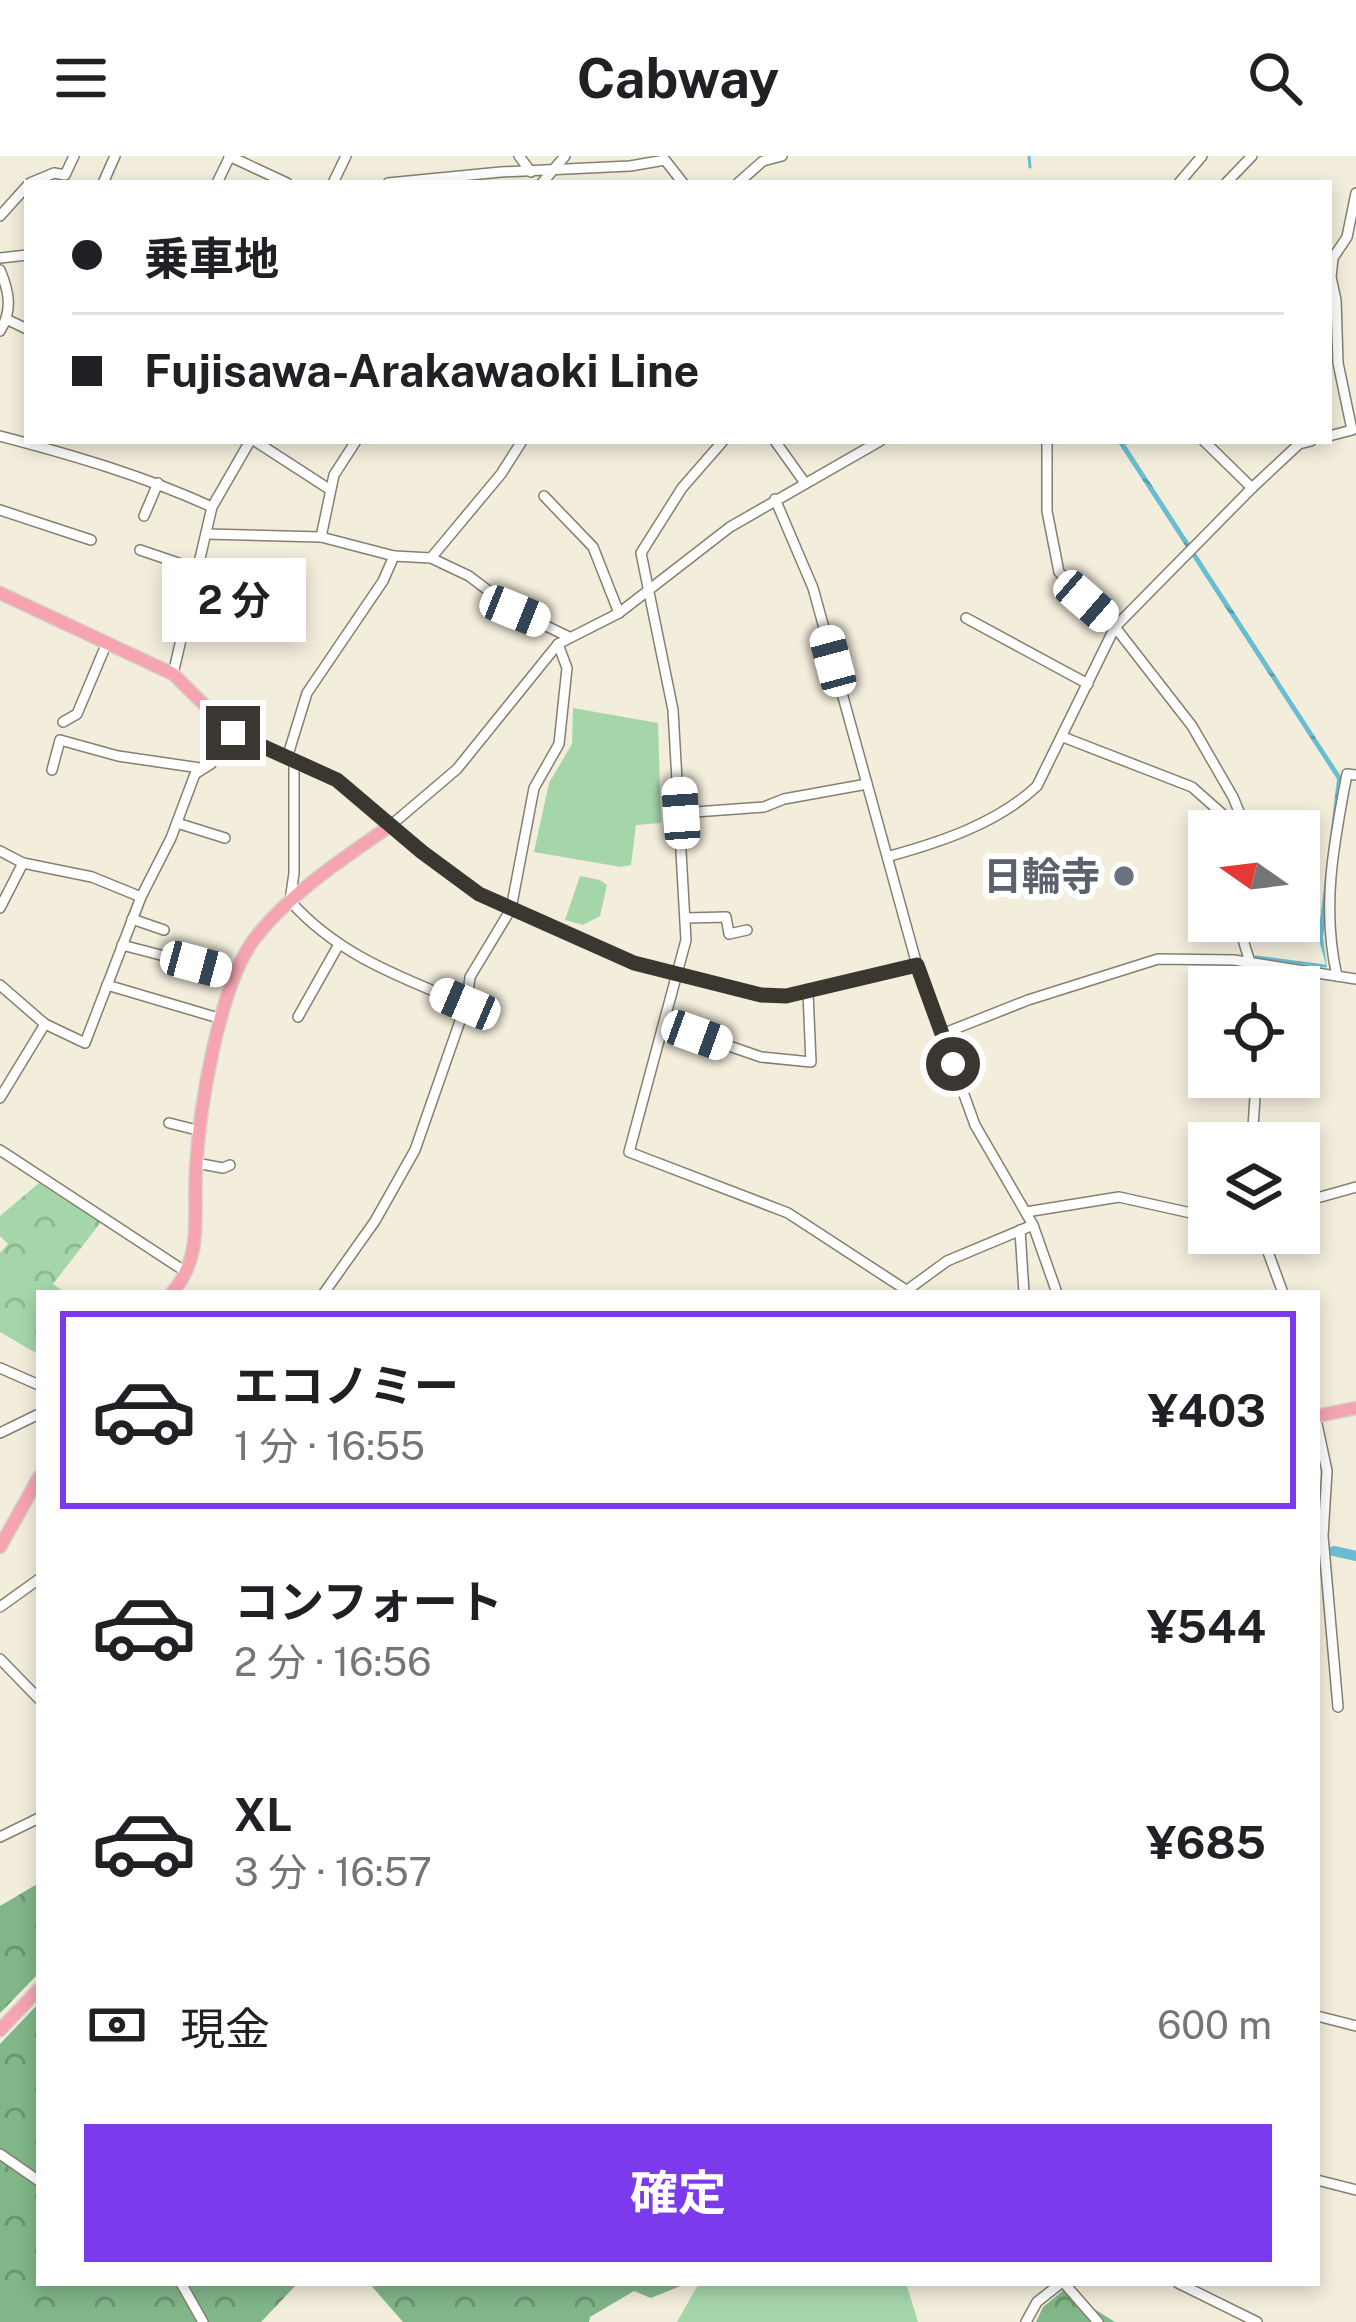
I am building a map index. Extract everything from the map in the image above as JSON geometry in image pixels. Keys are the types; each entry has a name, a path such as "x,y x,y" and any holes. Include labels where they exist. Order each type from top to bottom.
{"main road":[{"path":"0,592 172,674 227,728 337,780 390,826 290,902 257,936 234,974 196,1163 196,1241 187,1273 174,1290"},
{"path":"1320,1419 1356,1408"},
{"path":"0,1547 36,1482"},
{"path":"0,2030 36,1992"}],"street":[{"path":"38,180 54,173 65,175 74,156"},
{"path":"230,156 281,180"},
{"path":"519,156 531,172"},
{"path":"544,180 565,156"},
{"path":"741,180 763,161 782,156"},
{"path":"1182,180 1202,156"},
{"path":"427,180 665,157"},
{"path":"0,216 24,190"},
{"path":"1332,435 1352,430 1338,363 1333,258 1347,238 1356,193"},
{"path":"0,270 8,288 6,319 0,331"},
{"path":"6,319 24,328"},
{"path":"27,444 158,483 212,507"},
{"path":"172,674 212,507 250,444"},
{"path":"257,444 329,489"},
{"path":"321,537 329,489 354,444"},
{"path":"431,558 521,444"},
{"path":"720,444 682,488 641,553 673,710 686,940 628,1152 788,1213 901,1290"},
{"path":"777,444 805,483"},
{"path":"875,444 730,527 619,613 558,644 457,769 390,826 451,875 511,909 634,963 761,995 808,992 917,965"},
{"path":"1047,444 1047,512 1059,572 1115,626 1192,726 1237,810"},
{"path":"1207,444 1252,488"},
{"path":"890,856 950,836 1021,801 1037,786 1115,626 1299,444"},
{"path":"144,516 158,483"},
{"path":"544,496 593,547 619,613"},
{"path":"775,499 812,588 917,965 983,1143 1033,1225 1056,1290"},
{"path":"0,510 92,540"},
{"path":"206,534 321,537 394,556 431,558 469,576 515,611 568,637"},
{"path":"140,550 196,569"},
{"path":"394,556 383,581 308,692 290,759 294,873 290,902 338,946 465,1004"},
{"path":"966,618 1088,684"},
{"path":"326,1290 375,1221 416,1150 470,976 511,909 534,788 560,745 567,668 558,644"},
{"path":"63,722 77,714 106,645"},
{"path":"52,770 60,740 118,756 200,768 211,764 227,728"},
{"path":"1063,737 1192,788 1218,810"},
{"path":"0,985 45,1024 85,1043 140,897 200,768"},
{"path":"1336,976 1328,938 1328,901 1346,774 1356,775"},
{"path":"681,813 764,807 867,784"},
{"path":"177,823 225,838"},
{"path":"0,850 22,863 92,877 140,897"},
{"path":"0,908 22,863"},
{"path":"686,918 726,917 729,934 747,930"},
{"path":"132,919 164,930"},
{"path":"1244,942 1250,964"},
{"path":"122,945 234,974"},
{"path":"298,1017 338,946"},
{"path":"942,1034 1028,1000 1158,959 1234,960 1356,979"},
{"path":"107,986 222,1019"},
{"path":"665,1024 761,1058 811,1062 808,992"},
{"path":"0,1098 45,1024"},
{"path":"169,1123 201,1130"},
{"path":"0,1150 187,1273"},
{"path":"196,1163 230,1166"},
{"path":"1320,1197 1356,1187"},
{"path":"1026,1212 1119,1197 1188,1212"},
{"path":"907,1290 947,1261 1033,1225"},
{"path":"1021,1230 1024,1290"},
{"path":"1269,1254 1282,1290"},
{"path":"0,1368 36,1384"},
{"path":"0,1432 36,1415"},
{"path":"1320,1435 1327,1471 1323,1568 1338,1707"},
{"path":"0,1607 36,1581"},
{"path":"0,1659 36,1697"},
{"path":"0,1837 36,1819"},
{"path":"1320,2018 1356,2026"},
{"path":"0,2154 36,2179"},
{"path":"1320,2181 1356,2189"},
{"path":"183,2286 202,2322"},
{"path":"1026,2322 1037,2302 1058,2286"},
{"path":"1065,2286 1098,2322"},
{"path":"1184,2286 1257,2322"}],"green space":[{"path":"573,708 658,723 661,823 636,825 631,865 534,852 549,783 572,744"},
{"path":"580,876 607,885 600,916 583,925 565,920"},
{"path":"39,1183 101,1222 53,1284 62,1290 36,1290 36,1353 0,1332 0,1253 8,1244 0,1236 0,1216"},
{"path":"36,1885 36,1976 0,2013 0,1906"},
{"path":"36,2006 36,2286 295,2286 261,2322 0,2322 0,2044"},
{"path":"372,2286 681,2286 651,2298 634,2291 589,2322 403,2322"},
{"path":"697,2286 907,2286 918,2322 677,2322"},
{"path":"1064,2290 1115,2322 1036,2322 1043,2307"}],"water":[{"path":"1119,444 1125,444 1342,778 1323,938 1327,968 1319,942 1337,779"}],"waterway":[{"path":"1029,156 1030,167"},
{"path":"1256,957 1325,966"},
{"path":"1334,1551 1356,1556"}],"place":[{"name":"日輪寺","path":"1124,876"}],"route":[{"path":"233,733 337,780 479,894 634,963 761,995 786,996 917,965 953,1064"}]}
